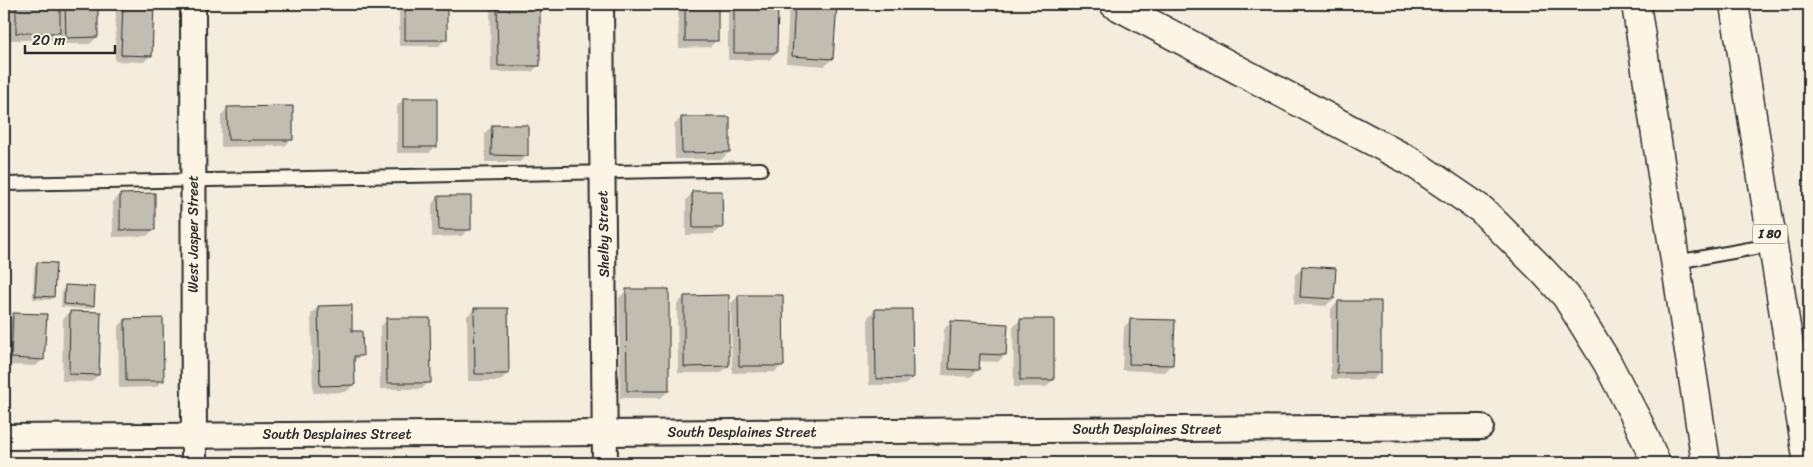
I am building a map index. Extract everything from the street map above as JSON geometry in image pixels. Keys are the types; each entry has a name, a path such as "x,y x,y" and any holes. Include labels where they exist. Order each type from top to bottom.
{"highway":[{"path":"1114,4 1410,161 1482,210 1566,296 1607,362 1638,422 1656,463"},
{"path":"1636,4 1706,463"},
{"name":"I 80","path":"1734,4 1808,463"}],"street":[{"name":"West Jasper Street","path":"192,4 194,463"},
{"name":"Shelby Street","path":"600,4 605,463"},
{"name":"South Desplaines Street","path":"4,437 1481,427"}],"lane":[{"path":"4,184 761,169"},
{"path":"1676,262 1772,245"}],"building":[{"path":"16,4 60,4 60,33 16,33"},
{"path":"65,4 98,4 98,37 66,38"},
{"path":"123,4 154,4 152,56 121,55"},
{"path":"405,4 447,4 447,40 405,40"},
{"path":"497,4 540,4 540,66 498,66"},
{"path":"685,4 718,4 718,41 685,41"},
{"path":"734,4 778,4 777,53 734,53"},
{"path":"795,4 837,4 833,59 792,56"},
{"path":"403,98 437,98 437,147 403,147"},
{"path":"293,106 293,140 228,140 227,107"},
{"path":"681,117 730,117 730,152 682,153"},
{"path":"492,125 528,125 528,156 491,155"},
{"path":"692,191 722,191 723,228 693,228"},
{"path":"155,193 155,230 120,230 120,194"},
{"path":"438,196 471,196 471,230 439,230"},
{"path":"37,262 56,263 54,297 35,296"},
{"path":"1302,266 1336,268 1334,299 1300,297"},
{"path":"65,285 95,287 94,306 64,304"},
{"path":"626,289 669,289 669,391 627,391"},
{"path":"729,295 729,366 684,367 684,296"},
{"path":"738,295 783,295 784,366 739,366"},
{"path":"1338,301 1381,301 1381,373 1337,373"},
{"path":"352,305 352,331 362,331 363,356 354,356 355,385 320,386 318,306"},
{"path":"474,308 508,308 509,374 475,374"},
{"path":"875,309 912,309 913,378 876,379"},
{"path":"70,311 101,312 99,375 69,374"},
{"path":"13,313 47,314 44,360 11,358"},
{"path":"163,318 164,381 126,381 125,319"},
{"path":"386,318 430,318 431,383 387,383"},
{"path":"1020,319 1054,319 1054,380 1020,380"},
{"path":"1130,319 1175,320 1173,365 1129,364"},
{"path":"951,321 1008,324 1006,355 980,354 979,370 949,369"}]}
